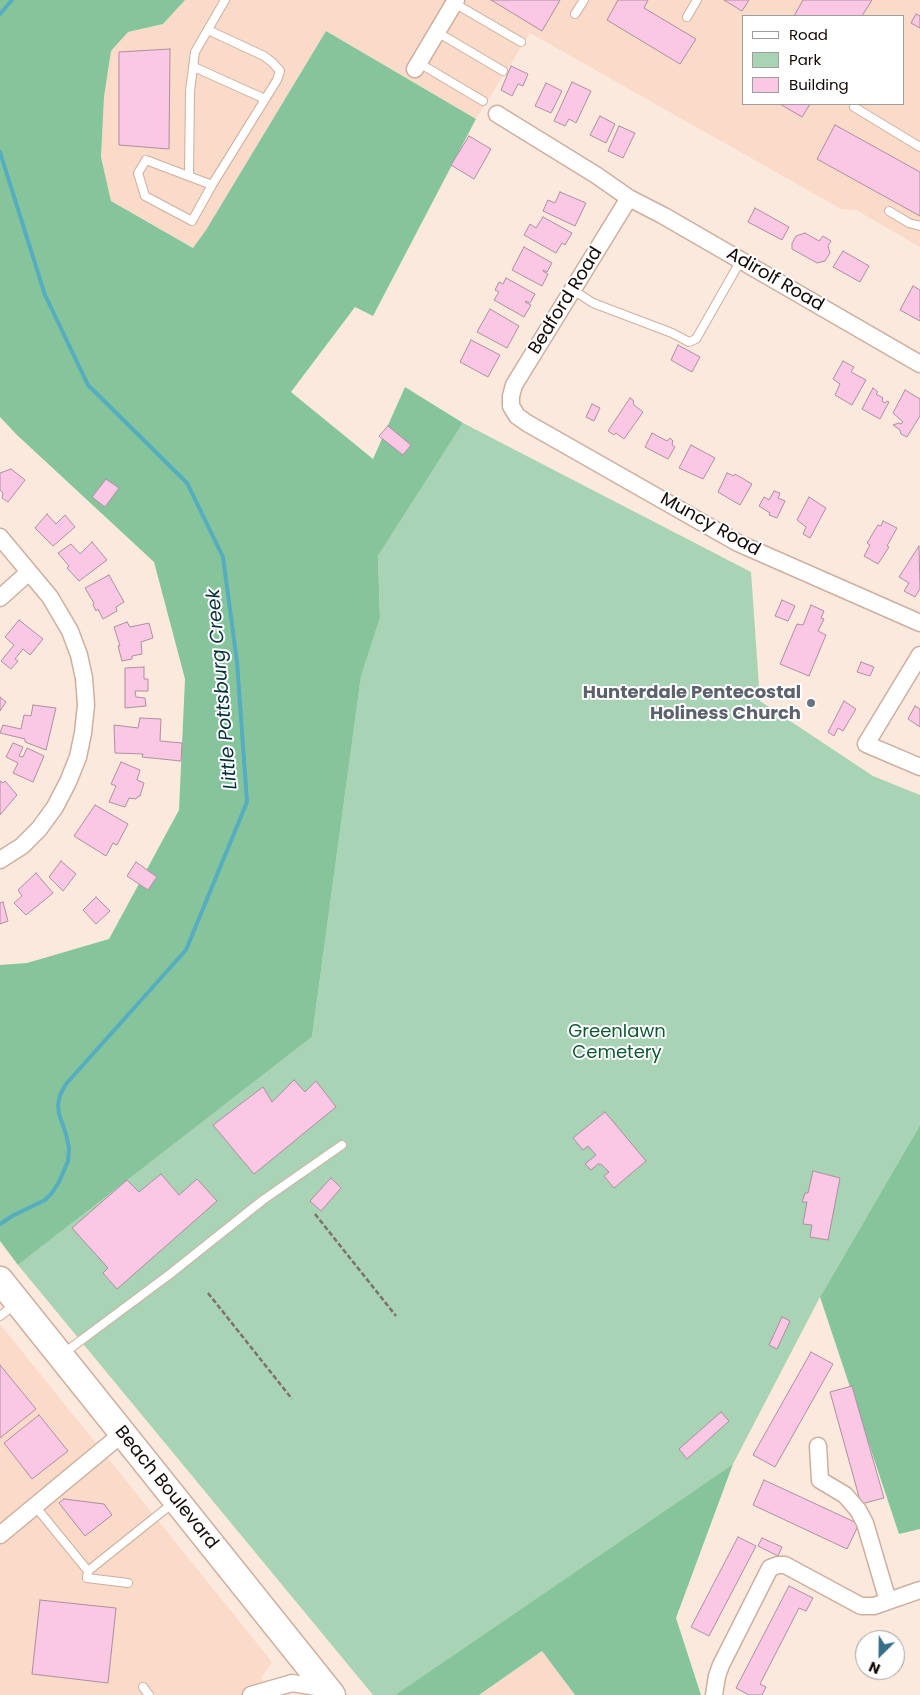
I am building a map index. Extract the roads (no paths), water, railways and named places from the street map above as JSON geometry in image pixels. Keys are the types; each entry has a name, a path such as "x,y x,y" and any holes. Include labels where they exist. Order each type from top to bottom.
{"highway":[{"name":"Beach Boulevard","path":"0,1280 9,1309 60,1356 176,1500 325,1693"}],"street":[{"path":"417,66 455,1"},
{"name":"Adirolf Road","path":"497,114 596,175 629,198 664,216 920,364"},
{"name":"Bedford Road","path":"511,406 514,385 629,198"},
{"name":"Muncy Road","path":"511,406 518,416 527,423 738,543 920,624"},
{"path":"0,537 50,597 70,631 79,655 84,678 85,714 78,757 68,782 54,807 39,828 22,846 0,860"},
{"path":"0,598 29,572"},
{"path":"920,655 866,744 920,767"},
{"path":"0,1535 122,1433"},
{"path":"818,1446 820,1480 845,1495 858,1510 865,1523 888,1601"},
{"path":"714,1695 716,1676 720,1666 770,1568 785,1565 861,1606 874,1606 920,1590"},
{"path":"251,1695 292,1683 325,1693"}],"lane":[{"path":"189,176 190,91 196,52 225,0"},
{"path":"575,14 584,0"},
{"path":"688,17 697,0"},
{"path":"455,1 521,42"},
{"path":"208,30 264,56 280,71 277,80 192,221 145,196 138,173 146,160 212,186"},
{"path":"437,32 503,71"},
{"path":"417,66 483,101"},
{"path":"194,67 265,99"},
{"path":"854,107 920,147"},
{"path":"889,211 909,223 920,226"},
{"path":"573,290 593,303 672,332 689,342 696,339 740,260"},
{"path":"60,1356 170,1274 264,1200 342,1145"},
{"path":"128,1583 87,1578 88,1570 176,1500"},
{"path":"35,1506 88,1570"},
{"path":"142,1687 149,1695"}],"waterway":[{"name":"Little Pottsburg Creek","path":"0,14 12,0"},
{"name":"Little Pottsburg Creek","path":"0,152 45,295 88,385 187,483 223,557 237,662 247,802 186,950 66,1084 60,1095 59,1114 69,1148 68,1161 59,1182 45,1200 0,1224"}],"place":[{"name":"Hunterdale Pentecostal Holiness Church","path":"811,703"}],"park label":[{"name":"Greenlawn Cemetery","path":"617,1042"}]}
